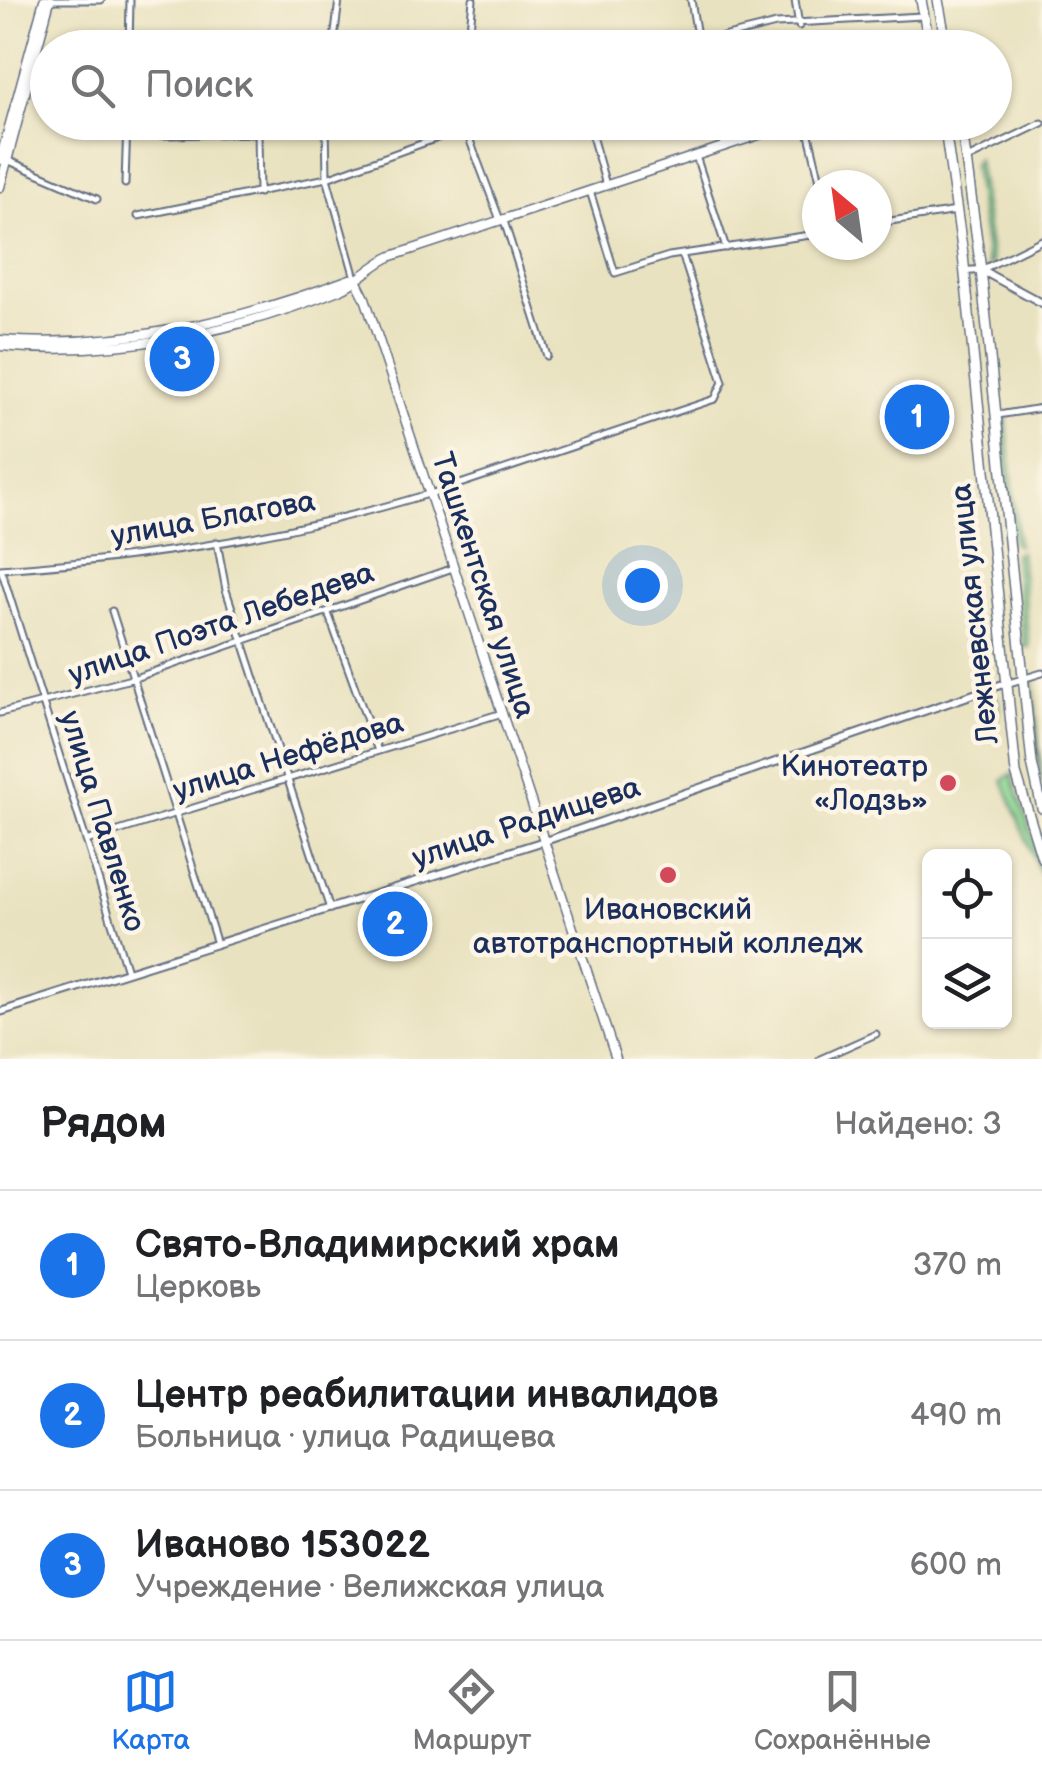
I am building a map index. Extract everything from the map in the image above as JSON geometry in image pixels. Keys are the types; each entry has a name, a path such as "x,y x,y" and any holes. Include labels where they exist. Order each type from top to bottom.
{"highway":[{"path":"921,0 927,30"},
{"path":"938,0 944,30"},
{"name":"Лежневская улица","path":"947,140 1016,773 1042,858"},
{"name":"Лежневская улица","path":"964,140 982,270 1032,764 1042,808"}],"main road":[{"path":"40,30 49,0"},
{"path":"0,187 2,159 30,64"},
{"path":"0,343 44,349 161,340 349,282 392,256 747,140"},
{"name":"Ташкентская улица","path":"349,282 360,292 614,1059"}],"street":[{"path":"49,0 101,0"},
{"path":"129,30 130,0"},
{"path":"336,30 339,0"},
{"path":"470,30 473,0"},
{"path":"692,0 695,30"},
{"path":"795,0 799,26"},
{"path":"754,30 776,24 799,26 924,16"},
{"path":"1012,139 1042,123"},
{"path":"125,184 126,140"},
{"path":"258,140 259,193"},
{"name":"Ташкентская улица","path":"326,140 326,178 349,282"},
{"path":"138,216 326,178 427,140"},
{"path":"470,140 546,356"},
{"path":"593,140 606,186"},
{"path":"723,140 725,147"},
{"path":"807,140 816,170"},
{"path":"967,159 1010,140"},
{"path":"696,156 727,249"},
{"path":"2,159 98,199"},
{"path":"590,190 615,273 682,254 802,236"},
{"path":"892,221 957,210"},
{"path":"964,271 982,270 1042,240"},
{"name":"улица Благова","path":"1,570 216,542 334,520 428,494 715,399 723,382 682,254"},
{"path":"982,270 1042,302"},
{"path":"995,415 1042,408"},
{"path":"216,542 244,643 330,909"},
{"name":"улица Поэта Лебедева","path":"0,713 44,705 135,678 452,568"},
{"name":"улица Павленко","path":"1,570 127,972"},
{"path":"112,611 218,944"},
{"path":"328,612 378,751"},
{"path":"1006,683 1042,673"},
{"name":"улица Радищева","path":"0,1012 543,841 1006,683"},
{"name":"улица Нефёдова","path":"86,841 501,714"},
{"path":"820,1059 876,1034"}],"green space":[{"path":"977,159 992,263 988,266 973,165"},
{"path":"1001,416 1006,416 1018,546 1013,543"},
{"path":"1020,552 1029,647 1024,647 1014,554"},
{"path":"1033,680 1042,785 1028,683"},
{"path":"996,695 1000,708 990,736 987,718 976,701"},
{"path":"1012,774 1038,857 1042,879 1003,780"}],"place":[{"name":"Иваново 153022","path":"182,359"},
{"name":"Свято-Владимирский храм","path":"917,417"},
{"name":"Кинотеатр «Лодзь»","path":"948,783"},
{"name":"Ивановский автотранспортный колледж","path":"668,875"},
{"name":"Центр реабилитации инвалидов","path":"395,924"}]}
